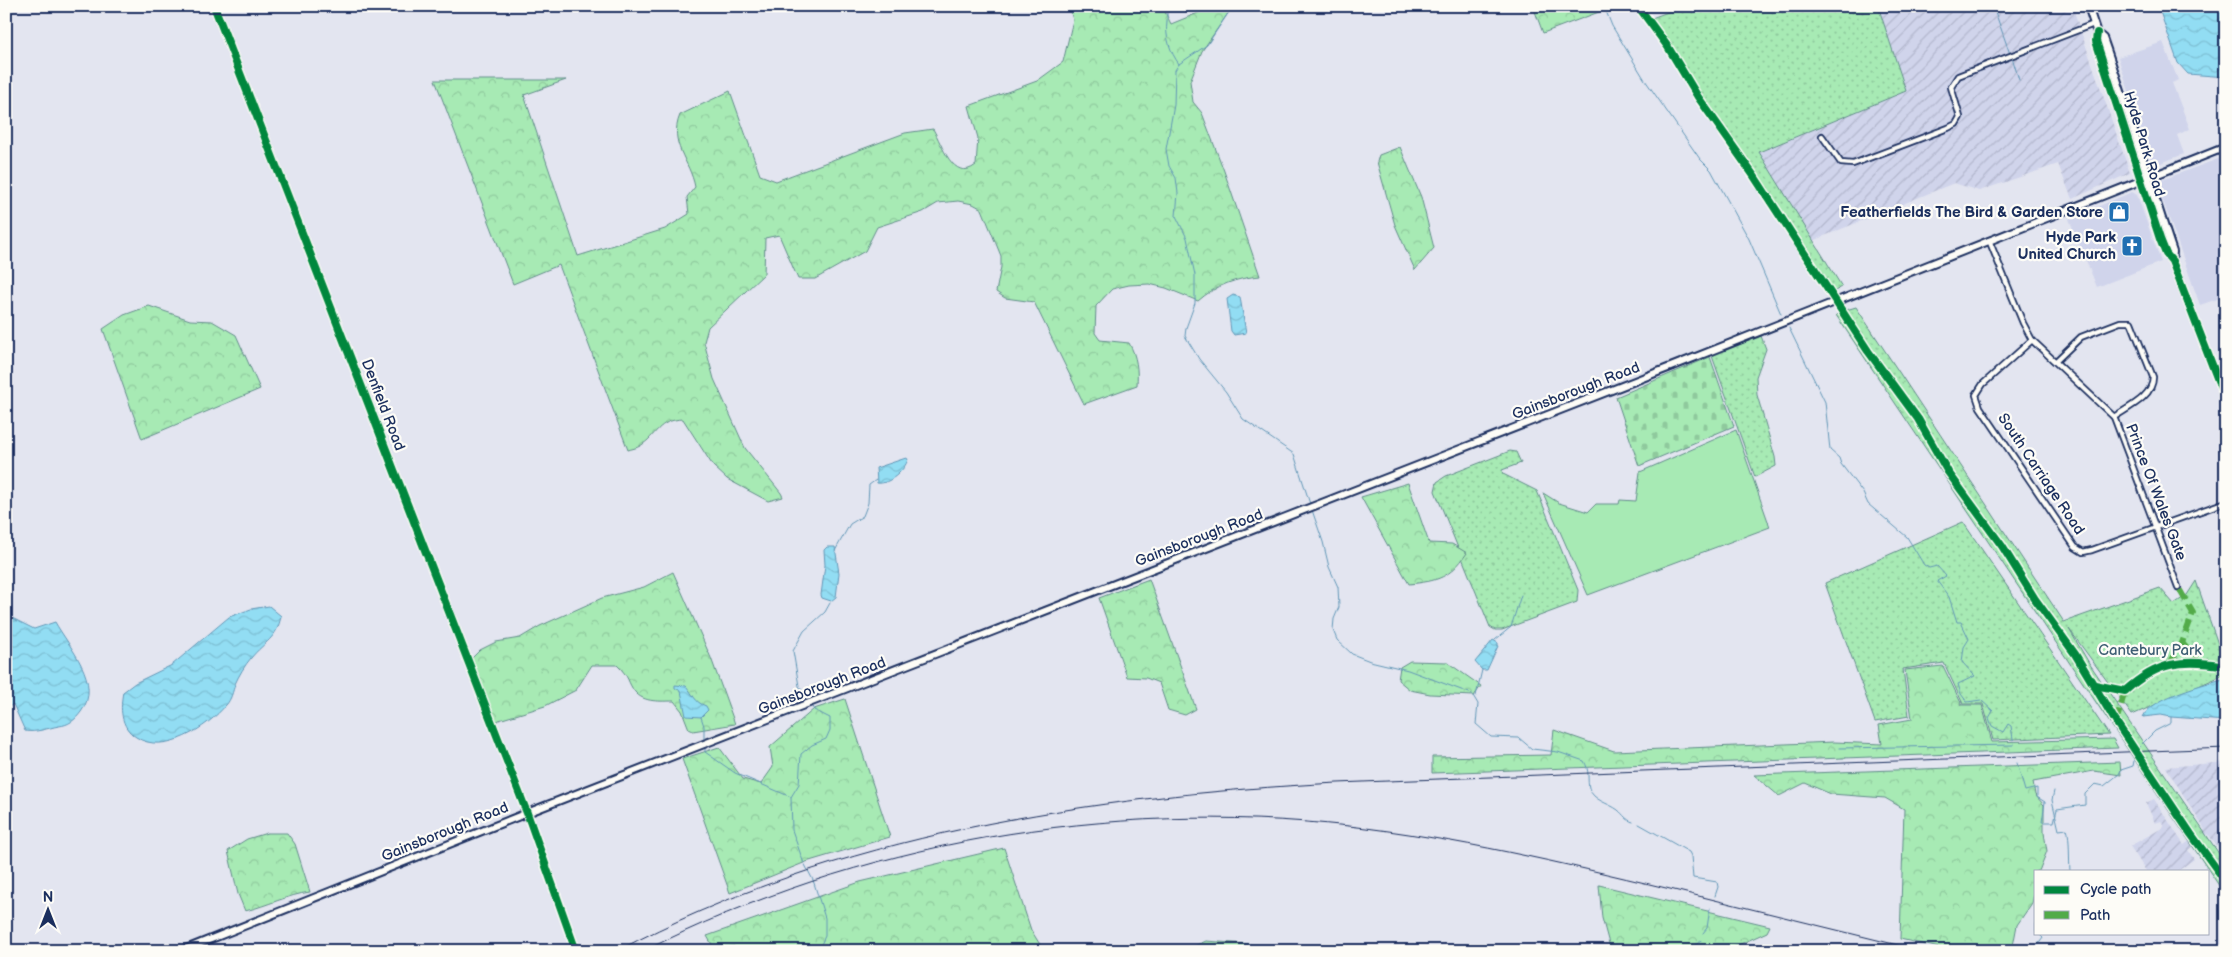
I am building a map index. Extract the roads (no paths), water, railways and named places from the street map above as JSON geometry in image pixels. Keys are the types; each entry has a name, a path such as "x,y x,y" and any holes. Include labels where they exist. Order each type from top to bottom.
{"main road":[{"name":"Denfield Road","path":"214,6 526,813"},
{"name":"Hyde Park Road","path":"2088,6 2097,32 2103,38 2116,75 2173,252 2172,261"},
{"name":"Hyde Park Road","path":"2097,32 2096,41 2166,254 2172,261 2226,401"},
{"name":"Gainsborough Road","path":"181,951 526,813 944,652 2226,147"}],"street":[{"path":"1822,136 1842,163 1854,164 1948,128 1956,124 1960,116 1951,87 1954,79 2094,24"},
{"name":"Prince Of Wales Gate","path":"1989,240 2020,316 2032,340 2114,417 2178,587"},
{"path":"2056,361 2081,337 2120,322 2131,322 2153,377 2153,387 2146,395 2114,417"},
{"name":"South Carriage Road","path":"2032,340 1982,384 1976,395 1980,407 2075,547 2083,552 2092,550 2226,502"},
{"path":"526,813 576,951"}],"water":[{"path":"2158,6 2226,6 2226,77 2188,74 2178,63"},
{"path":"1233,295 1240,297 1246,333 1234,335 1231,331 1227,299"},
{"path":"906,458 908,459 906,463 896,476 886,482 877,483 876,468"},
{"path":"827,547 835,547 839,573 836,597 831,601 822,598 821,595 825,565 824,550"},
{"path":"269,606 281,616 277,630 242,670 229,701 218,713 197,730 172,741 147,742 131,733 122,717 123,692 135,683 172,665 229,617 251,609"},
{"path":"10,617 34,629 55,622 82,666 88,689 87,701 81,712 69,723 38,731 25,731 13,704 6,709 6,619"},
{"path":"1493,640 1498,643 1498,646 1487,670 1482,670 1475,662"},
{"path":"2226,678 2226,721 2161,715 2143,717 2148,710 2168,697"},
{"path":"675,685 686,686 708,710 701,717 686,716 681,691 675,688"}],"waterway":[{"path":"1165,6 1167,10 1168,38 1171,49 1179,64"},
{"path":"1233,6 1207,45 1179,64 1175,70 1174,105 1166,149 1169,166 1176,178 1178,193 1176,216 1187,238 1195,275 1195,303 1185,336 1199,359 1226,392 1243,419 1294,454 1310,504"},
{"path":"1604,6 1612,26 1645,80 1700,159 1711,170 1749,239 1781,314"},
{"path":"1993,6 2010,54"},
{"path":"2012,57 2019,80"},
{"path":"1789,328 1825,402 1830,450 1839,458 1841,464 1863,493 1868,504 1907,537 1924,565 1929,568 1937,566 1946,576 1937,581 1949,597 1957,622 1961,622 1969,639 1964,647 1962,662 1975,676 1958,684 1961,694 1967,702 1981,700 1993,711 1989,718 1992,726 2003,732 2008,724 2011,726 2014,745 1839,748"},
{"path":"835,551 850,524 863,516 868,503 869,485 876,480"},
{"path":"1312,510 1329,567 1338,587 1339,607 1334,619 1333,630 1337,640 1352,654 1370,661 1408,670 1472,694 1478,704 1476,724 1491,737 1519,738 1532,749 1558,752 1584,761 1587,768 1589,788 1594,796 1618,810 1633,822"},
{"path":"1495,640 1511,627 1521,595"},
{"path":"808,700 799,686 793,651 804,631 825,612 830,603"},
{"path":"1476,696 1482,670"},
{"path":"811,705 814,710 830,718 830,730 826,739 812,745 801,754 799,784 791,797 792,830 803,861 813,880 825,918 825,936 818,951"},
{"path":"701,717 704,726 704,740"},
{"path":"2017,763 2025,791 2037,788 2037,797 2045,802 2042,822 2054,822 2057,809 2085,805 2085,794 2095,784 2104,786 2119,774 2121,770 2133,766 2136,750 2155,731 2171,723 2171,717"},
{"path":"705,746 705,752 735,773 791,797"},
{"path":"2054,791 2052,800 2059,830 2067,829 2068,833 2070,870"},
{"path":"1639,824 1689,852 1693,878 1717,882 1718,887 1715,896"},
{"path":"1703,933 1707,928 1710,908"},
{"path":"2037,951 2037,946 2043,938 2039,934"},
{"path":"1687,951 1701,941"}],"railway":[{"path":"617,951 701,911 788,877 877,850 967,828 1059,811 1151,798 1337,783 2226,748"},
{"path":"644,951 726,913 811,882 898,856 987,838 1077,825 1167,819 1258,819 1349,826 1429,837 1587,869 1922,951"}],"place":[{"name":"Featherfields The Bird & Garden Store","path":"2119,212"},
{"name":"Hyde Park United Church","path":"2132,246"}],"park label":[{"name":"Cantebury Park","path":"2150,650"}]}
